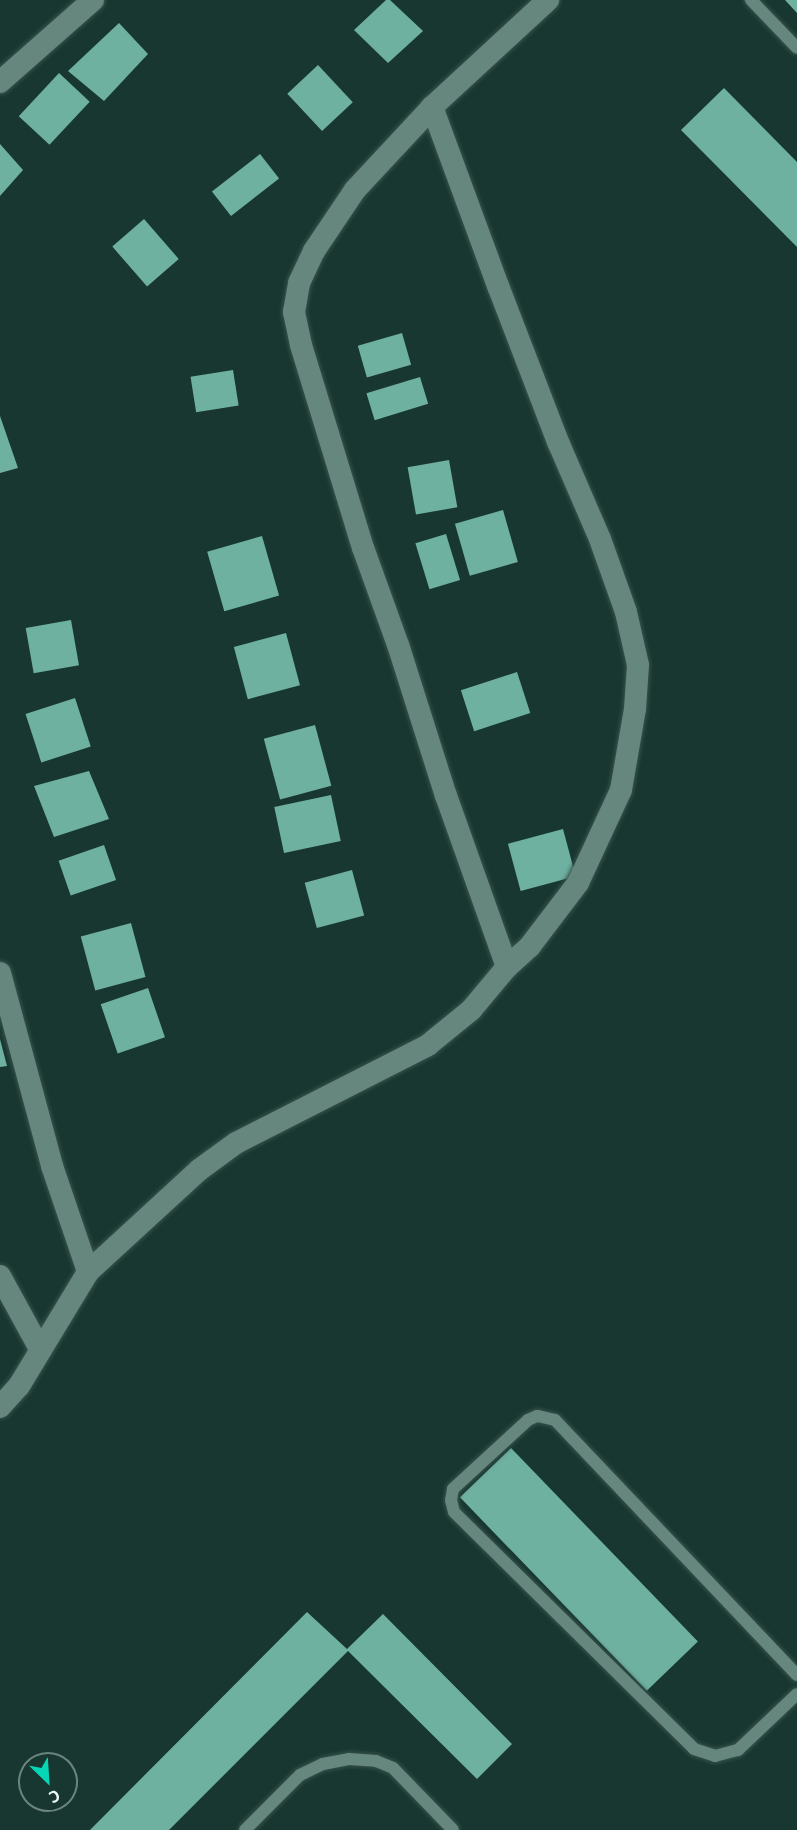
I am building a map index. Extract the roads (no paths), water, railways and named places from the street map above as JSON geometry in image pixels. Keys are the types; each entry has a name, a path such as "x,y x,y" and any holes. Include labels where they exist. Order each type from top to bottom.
{"street":[{"path":"0,82 93,0"},
{"path":"507,967 446,796 398,645 363,548 301,345 294,312 299,283 314,251 355,190 432,107 548,0"},
{"path":"0,1407 19,1386 88,1272 199,1170 236,1143 428,1045 471,1010 507,967 530,946 578,883 621,790 635,709 638,665 626,612 600,539 558,442 432,107"},
{"path":"0,973 52,1166 88,1272"},
{"path":"0,1276 40,1349"}],"lane":[{"path":"751,0 797,48"},
{"path":"797,1675 555,1420 537,1416 528,1420 453,1489 451,1500 454,1512 694,1749 715,1756 738,1750 797,1694"},
{"path":"245,1830 300,1775 323,1764 349,1759 376,1761 393,1768 453,1830"}]}
